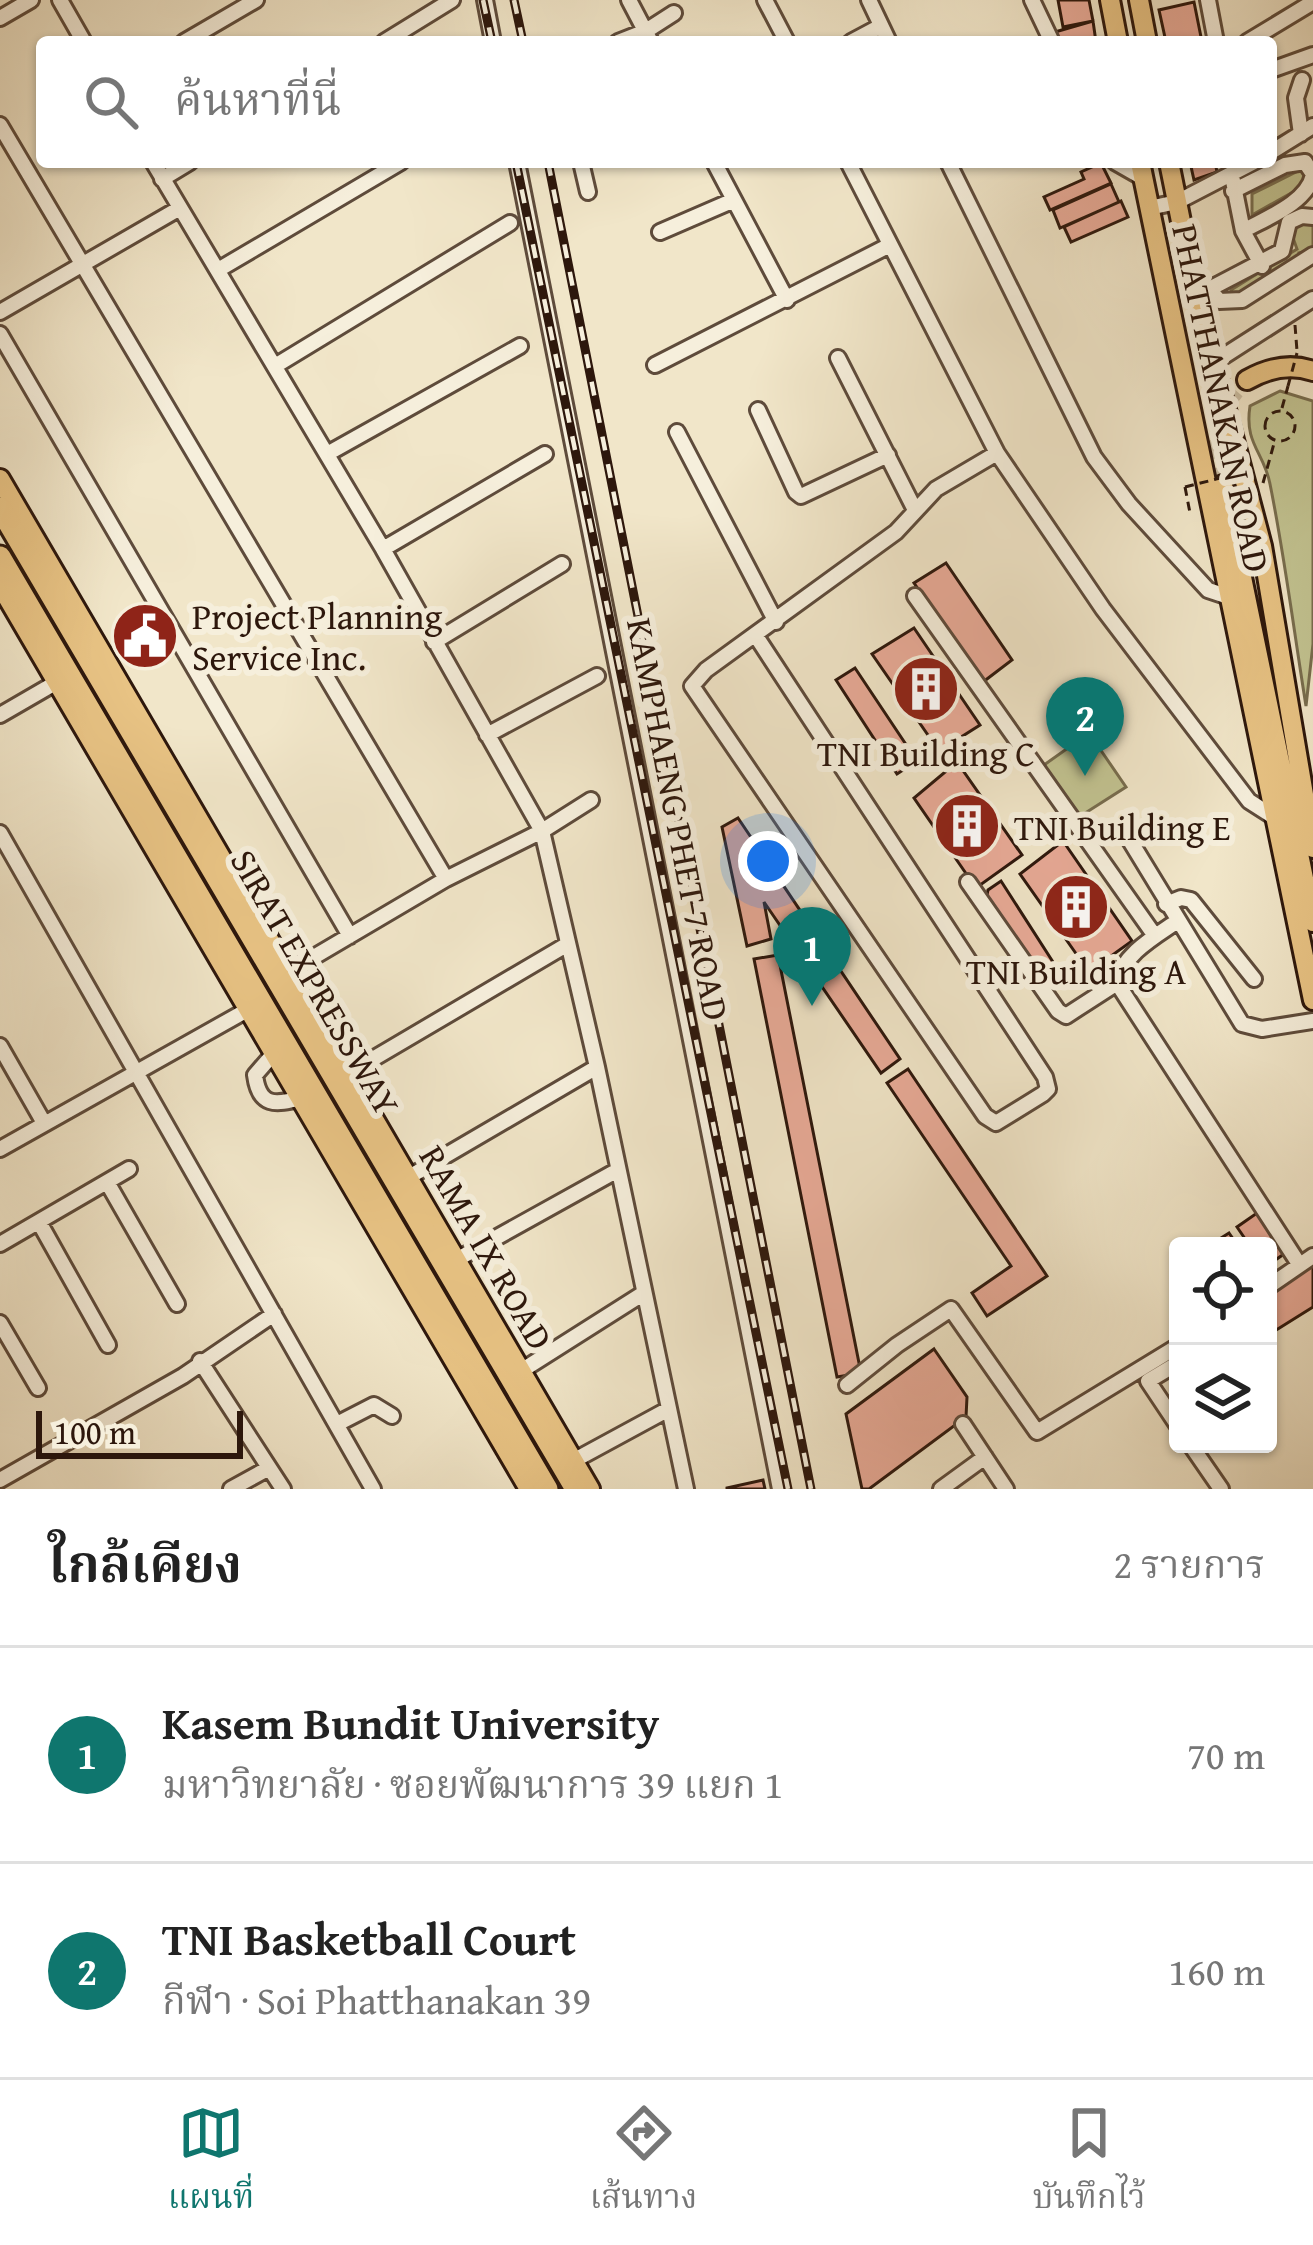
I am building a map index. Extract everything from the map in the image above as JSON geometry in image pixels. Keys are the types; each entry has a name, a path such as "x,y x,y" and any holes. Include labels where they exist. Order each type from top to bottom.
{"highway":[{"name":"SIRAT EXPRESSWAY","path":"0,508 576,1489"},
{"name":"SIRAT EXPRESSWAY","path":"0,557 547,1489"}],"main road":[{"path":"1110,0 1117,36"},
{"path":"1138,0 1146,36"},
{"name":"PHATTHANAKAN ROAD","path":"1170,168 1262,546 1313,848"},
{"name":"PHATTHANAKAN ROAD","path":"1142,170 1313,1000"},
{"path":"1246,380 1275,368 1313,371"},
{"name":"RAMA IX ROAD","path":"0,479 590,1489"},
{"path":"1223,485 1313,922"},
{"path":"0,587 529,1489"}],"street":[{"path":"0,17 31,0"},
{"path":"60,0 81,36"},
{"path":"194,36 256,0"},
{"path":"394,36 452,0"},
{"path":"485,0 493,36"},
{"path":"629,0 647,36"},
{"path":"765,0 784,36"},
{"path":"869,0 886,36"},
{"path":"1032,0 1049,36"},
{"path":"1208,0 1215,36"},
{"path":"1257,36 1313,2"},
{"path":"649,36 674,13"},
{"path":"862,36 881,26"},
{"path":"1277,68 1313,55"},
{"path":"1277,145 1307,130 1296,98 1302,80"},
{"path":"0,125 446,879"},
{"path":"1243,231 1311,185 1313,170 1305,162 1277,168"},
{"path":"156,168 383,549 542,831 686,1489"},
{"path":"162,179 180,168"},
{"path":"218,270 390,168"},
{"name":"KAMPHAENG PHET 7 ROAD","path":"519,168 780,1489"},
{"path":"583,168 589,192"},
{"path":"718,168 787,300"},
{"path":"851,168 997,453 1103,609 1250,801 1274,818"},
{"path":"951,168 1094,457 1129,504 1208,590 1229,597"},
{"path":"1233,183 1248,168"},
{"path":"1149,208 1276,168"},
{"path":"1233,183 1243,231 1270,282"},
{"path":"660,232 734,200"},
{"path":"0,312 179,208"},
{"path":"1203,292 1284,249 1289,222 1313,217"},
{"path":"275,366 510,223"},
{"path":"655,365 890,245"},
{"path":"1203,292 1227,304 1242,300 1313,255"},
{"path":"1214,363 1313,299"},
{"path":"0,334 350,936"},
{"path":"327,454 520,346"},
{"path":"838,358 915,510"},
{"path":"758,410 801,496 888,455"},
{"path":"677,432 776,622"},
{"path":"756,636 1045,1077 1048,1089 1043,1094 996,1123 985,1116 694,690 693,681 896,532 936,489 997,453"},
{"path":"383,549 545,454"},
{"path":"434,642 562,564"},
{"path":"915,596 1155,935"},
{"path":"487,735 597,676"},
{"path":"0,716 57,682"},
{"path":"290,970 590,800"},
{"path":"0,832 373,1489"},
{"path":"1126,834 1242,1024 1262,1030 1313,1021"},
{"path":"968,882 1062,1015 1074,1014 1117,983 1129,959 1176,922"},
{"path":"1166,904 1180,898 1191,900 1254,979"},
{"path":"349,1072 568,944"},
{"path":"1117,983 1306,1260 1277,1281"},
{"path":"0,1149 249,1009"},
{"path":"0,1046 44,1123"},
{"path":"274,1052 255,1075 259,1096 278,1104 301,1098"},
{"path":"409,1177 597,1067"},
{"path":"0,1244 129,1169"},
{"path":"457,1260 618,1170"},
{"path":"107,1182 177,1304"},
{"path":"39,1222 108,1345"},
{"path":"521,1371 644,1294"},
{"path":"847,1385 951,1309 1037,1432 1169,1351"},
{"path":"0,1480 183,1376 274,1314"},
{"path":"0,1323 38,1388"},
{"path":"200,1361 283,1489"},
{"path":"1169,1369 1148,1382 1169,1413"},
{"path":"337,1424 374,1405 392,1416"},
{"path":"573,1460 668,1410"},
{"path":"963,1424 1006,1489"},
{"path":"1196,1453 1220,1489"},
{"path":"941,1489 985,1457"},
{"path":"231,1489 269,1468"}],"path":[{"path":"1282,410 1297,353 1294,311"},
{"path":"1282,410 1291,414 1296,428 1287,440 1275,440 1265,431 1265,420 1282,410"},
{"path":"1261,490 1275,440"},
{"path":"1190,513 1185,487 1256,469"}],"green space":[{"path":"1304,168 1309,183 1252,215 1252,194"},
{"path":"1313,220 1313,250 1299,253 1300,258 1236,298 1231,290 1297,249 1292,235 1299,223"},
{"path":"1280,391 1313,401 1313,644 1306,706 1270,484 1249,419 1250,406"},
{"path":"1089,733 1126,787 1079,817 1044,765"}],"building":[{"path":"1058,0 1089,0 1093,21 1063,27"},
{"path":"1194,2 1201,36 1165,36 1159,10"},
{"path":"1093,21 1095,36 1057,36 1055,32"},
{"path":"1104,168 1111,183 1050,210 1044,197 1084,179 1081,172"},
{"path":"1191,168 1216,168 1217,172 1194,180"},
{"path":"1111,184 1119,202 1060,228 1053,210"},
{"path":"1121,201 1128,217 1071,242 1064,227"},
{"path":"946,563 1012,660 983,682 914,583"},
{"name":"TNI Building C","path":"914,628 980,725 939,751 872,654"},
{"path":"855,668 917,761 897,774 836,680"},
{"name":"TNI Building E","path":"957,762 1022,855 976,888 914,798"},
{"path":"738,818 900,1059 881,1073 764,902 771,939 747,946 722,827"},
{"name":"TNI Building A","path":"1063,841 1132,941 1089,972 1020,874"},
{"path":"1001,881 1053,962 1035,973 986,900 988,890"},
{"path":"778,955 861,1373 837,1377 754,959"},
{"path":"908,1069 1047,1276 987,1316 972,1293 1011,1266 887,1083"},
{"path":"1257,1213 1273,1237 1244,1237 1237,1227"},
{"path":"1313,1262 1313,1307 1277,1330 1277,1286"},
{"path":"934,1349 967,1397 966,1417 869,1489 862,1489 846,1414"},
{"path":"763,1480 765,1489 727,1489 727,1488"}],"tunnel":[{"path":"1223,485 1219,428 1228,402 1247,380"}],"railway":[{"path":"483,0 491,36"},
{"path":"514,0 522,36"},
{"path":"517,168 788,1489"},
{"path":"549,168 811,1489"}],"place":[{"name":"Project Planning Service Inc.","path":"145,636"},
{"name":"TNI Building C","path":"926,689"},
{"name":"TNI Basketball Court","path":"1085,776"},
{"name":"TNI Building E","path":"967,826"},
{"name":"TNI Building A","path":"1076,907"},
{"name":"Kasem Bundit University","path":"812,1006"}]}
